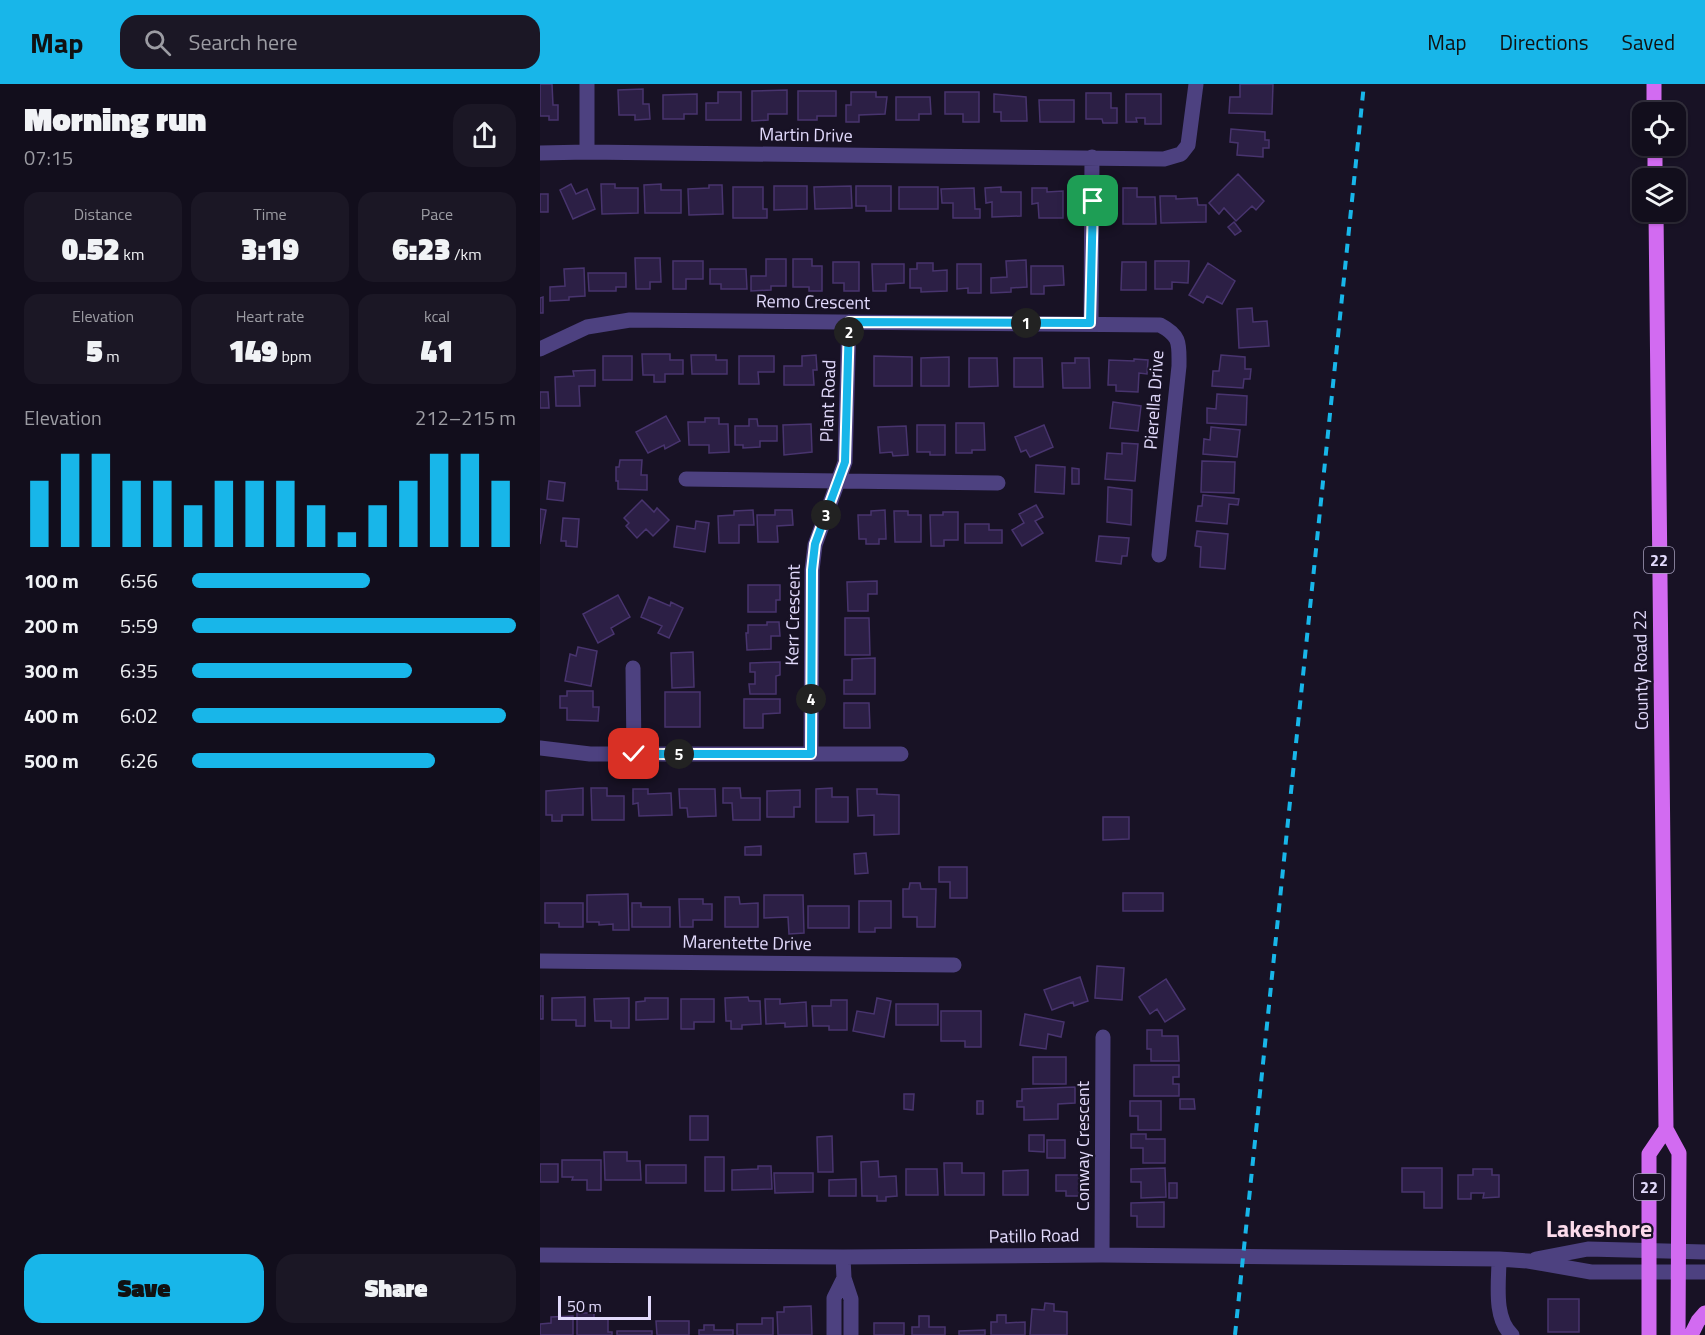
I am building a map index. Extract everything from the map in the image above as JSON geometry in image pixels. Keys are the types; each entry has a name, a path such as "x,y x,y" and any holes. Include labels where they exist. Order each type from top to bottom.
{"main road":[{"path":"1654,84 1654,102"},
{"name":"County Road 22","path":"1656,222 1666,1129 1678,1153 1678,1335"},
{"name":"22","path":"1649,1335 1648,1154 1666,1129"},
{"path":"1691,1335 1705,1313"}],"street":[{"path":"540,153 587,152 588,84"},
{"path":"1090,323 1092,157 1164,159 1181,154 1188,145 1192,129 1196,84"},
{"name":"Martin Drive","path":"587,152 1092,157"},
{"name":"Remo Crescent","path":"540,349 587,327 630,320 1090,323"},
{"name":"Plant Road","path":"839,481 845,462 847,440 849,322"},
{"name":"Pierella Drive","path":"1090,323 1160,325 1173,332 1179,346 1179,366 1159,555"},
{"path":"686,479 998,483"},
{"name":"Kerr Crescent","path":"811,754 812,570 815,544 839,481"},
{"path":"633,668 634,754"},
{"path":"540,748 590,754 901,754"},
{"name":"Marentette Drive","path":"540,961 954,965"},
{"name":"Conway Crescent","path":"1102,1255 1103,1037"},
{"name":"Patillo Road","path":"1527,1261 1588,1249 1705,1252"},
{"name":"Patillo Road","path":"540,1255 843,1257 1102,1255 1499,1259 1527,1261 1591,1272 1705,1272"},
{"path":"843,1257 844,1278 851,1299 851,1335"},
{"path":"1499,1259 1500,1308 1506,1329 1512,1335"},
{"path":"834,1335 834,1298 844,1278"}],"building":[{"path":"540,84 552,84 553,105 558,105 558,120 549,120 549,116 540,116"},
{"path":"1240,84 1273,84 1272,114 1229,113 1230,97 1240,97"},
{"path":"643,89 643,104 649,104 650,119 635,120 635,115 619,115 618,90"},
{"path":"787,90 787,114 768,114 768,120 752,121 752,91"},
{"path":"798,91 836,91 836,116 817,116 817,120 798,120"},
{"path":"718,92 741,92 741,120 706,120 706,103 718,103"},
{"path":"851,92 876,92 876,97 887,97 885,114 859,115 859,122 846,122 846,105 851,105"},
{"path":"945,92 979,92 979,122 963,122 963,114 945,114"},
{"path":"1086,93 1111,93 1111,108 1117,108 1117,123 1103,123 1102,119 1086,119"},
{"path":"697,94 697,114 684,114 684,119 663,119 663,95"},
{"path":"994,94 1026,97 1027,121 1001,121 1001,112 994,112"},
{"path":"1126,94 1161,94 1161,124 1145,124 1145,118 1136,118 1137,122 1126,122"},
{"path":"896,97 930,97 931,114 919,114 919,120 896,120"},
{"path":"1039,100 1074,100 1074,122 1040,122"},
{"path":"1231,129 1265,132 1265,140 1269,140 1269,148 1263,148 1263,157 1237,155 1238,143 1230,142"},
{"path":"1238,174 1264,201 1256,210 1252,206 1236,221 1224,208 1219,214 1209,203"},
{"path":"571,184 576,194 587,189 595,209 573,219 560,190"},
{"path":"601,184 615,184 615,188 638,188 638,213 602,214"},
{"path":"661,184 661,190 681,190 681,213 645,213 644,185"},
{"path":"709,185 722,185 723,214 689,215 688,189 709,188"},
{"path":"774,186 807,186 807,209 774,210"},
{"path":"851,186 852,208 815,209 814,187"},
{"path":"856,186 891,186 891,211 866,211 866,206 856,206"},
{"path":"733,187 763,187 763,209 767,209 767,218 733,218"},
{"path":"899,187 938,187 938,209 899,209"},
{"path":"1001,187 1001,192 1021,192 1021,216 992,217 992,202 986,203 985,188"},
{"path":"974,188 975,209 980,209 980,218 953,218 953,203 942,203 941,189"},
{"path":"1032,188 1047,188 1047,192 1063,191 1063,218 1039,218 1038,203 1032,204"},
{"path":"1123,188 1137,188 1137,197 1155,197 1156,224 1123,224"},
{"path":"540,194 548,194 548,212 540,212"},
{"path":"1160,196 1176,196 1176,199 1197,198 1198,205 1206,205 1206,222 1161,223"},
{"path":"1234,222 1241,231 1235,235 1228,227"},
{"path":"635,258 660,258 661,282 650,282 650,289 636,289"},
{"path":"766,259 786,259 786,286 771,286 771,290 751,291 751,276 766,276"},
{"path":"793,259 812,259 812,266 822,266 822,291 809,291 809,287 793,287"},
{"path":"1026,260 1027,287 1011,288 1011,292 991,293 991,278 1007,277 1006,261"},
{"path":"673,261 703,261 703,279 686,279 686,289 673,289"},
{"path":"1155,261 1189,261 1188,283 1172,282 1172,289 1155,289"},
{"path":"833,262 859,262 859,291 844,291 844,283 833,283"},
{"path":"1122,262 1146,262 1146,290 1121,290"},
{"path":"917,263 933,263 933,271 947,270 947,291 921,292 921,288 910,288 910,269 917,269"},
{"path":"1208,263 1235,281 1222,304 1207,296 1203,303 1189,295"},
{"path":"872,264 904,264 904,283 886,284 886,291 873,291"},
{"path":"957,264 981,264 981,293 968,293 968,288 957,289"},
{"path":"1031,266 1063,266 1064,285 1044,286 1044,294 1031,294"},
{"path":"584,268 585,296 550,301 550,287 565,286 564,269"},
{"path":"710,269 746,269 747,289 721,289 721,284 710,284"},
{"path":"588,273 626,273 626,287 616,287 616,291 589,291"},
{"path":"543,297 543,313 540,313 540,298"},
{"path":"1252,308 1253,322 1267,321 1269,346 1239,348 1237,309"},
{"path":"642,354 670,354 670,360 683,360 683,374 665,374 665,382 654,382 654,375 643,375"},
{"path":"691,355 716,355 716,360 727,360 727,374 692,374"},
{"path":"816,355 817,370 813,370 814,385 784,385 784,366 802,366 802,356"},
{"path":"1221,355 1245,357 1245,369 1251,369 1250,379 1244,379 1243,388 1212,386 1213,371 1219,371"},
{"path":"603,356 632,356 632,380 603,380"},
{"path":"739,356 774,356 774,372 758,372 759,384 739,384"},
{"path":"874,356 912,357 912,386 874,386"},
{"path":"949,357 949,386 921,386 921,358"},
{"path":"969,358 997,358 998,386 969,387"},
{"path":"1014,358 1042,358 1043,387 1014,387"},
{"path":"1075,358 1089,358 1090,388 1063,388 1062,363 1075,363"},
{"path":"1134,359 1148,360 1147,374 1139,373 1138,392 1116,391 1116,385 1108,385 1109,360 1134,361"},
{"path":"595,370 595,386 579,386 580,406 556,406 555,377 574,376 573,371"},
{"path":"540,392 548,392 549,408 540,408"},
{"path":"1217,394 1247,396 1246,425 1207,423 1207,408 1216,409"},
{"path":"1113,402 1141,406 1138,431 1110,428"},
{"path":"666,416 680,441 665,449 664,445 648,453 636,432"},
{"path":"705,418 719,418 719,424 728,424 729,452 709,453 709,445 689,445 688,422 705,422"},
{"path":"749,419 757,419 758,426 777,426 777,441 760,441 760,447 743,448 743,445 735,445 735,426 749,426"},
{"path":"956,423 984,423 985,450 956,453"},
{"path":"811,424 812,452 784,455 783,425"},
{"path":"917,425 945,425 945,455 917,452"},
{"path":"1044,425 1053,447 1030,457 1026,450 1021,452 1015,437"},
{"path":"906,426 908,455 893,456 892,452 880,453 878,427"},
{"path":"1211,427 1240,430 1237,457 1203,454 1204,439 1210,440"},
{"path":"1122,443 1138,444 1135,481 1105,479 1107,453 1122,454"},
{"path":"620,460 642,460 641,475 647,475 647,490 618,489 616,467 619,467"},
{"path":"1202,461 1235,462 1234,493 1201,492"},
{"path":"1036,465 1065,467 1064,494 1035,492"},
{"path":"1072,468 1079,469 1079,484 1072,484"},
{"path":"549,481 565,483 563,501 547,499"},
{"path":"1108,487 1132,490 1131,525 1107,522"},
{"path":"1203,495 1239,499 1238,505 1229,504 1227,524 1196,521 1198,506 1202,506"},
{"path":"642,500 654,512 657,508 669,520 653,536 646,529 637,538 626,526 629,523 624,518"},
{"path":"1036,505 1043,517 1035,521 1043,533 1022,546 1012,530 1024,523 1019,514"},
{"path":"540,509 546,510 540,544"},
{"path":"753,510 754,525 739,525 739,543 719,543 718,516 734,515 734,511"},
{"path":"775,510 792,510 793,525 777,526 778,542 758,542 757,515 775,515"},
{"path":"885,510 886,539 879,539 879,544 866,544 866,539 859,539 858,515 871,515 871,511"},
{"path":"894,511 908,511 908,515 921,515 921,542 895,542"},
{"path":"943,512 958,512 958,540 944,540 944,546 931,546 930,515 943,515"},
{"path":"563,518 579,519 577,547 566,546 566,541 561,541"},
{"path":"696,521 709,523 705,552 674,547 677,526 695,529"},
{"path":"965,524 989,524 989,530 1002,530 1002,543 965,543"},
{"path":"1197,531 1228,534 1225,569 1200,567 1201,547 1195,546"},
{"path":"1099,536 1129,538 1127,556 1122,556 1121,564 1096,561"},
{"path":"877,581 877,594 868,594 868,611 848,611 847,582"},
{"path":"748,585 780,585 780,600 776,600 776,612 748,612"},
{"path":"618,595 630,617 611,628 614,634 598,643 583,614"},
{"path":"649,597 670,606 671,602 683,608 669,638 658,633 662,626 641,617"},
{"path":"845,618 869,618 870,655 845,655"},
{"path":"767,622 779,622 780,636 771,636 771,649 747,650 748,625 767,625"},
{"path":"578,647 597,651 591,686 565,681 570,654 576,656"},
{"path":"693,652 694,687 672,688 671,653"},
{"path":"875,658 875,694 844,694 844,680 852,680 852,659"},
{"path":"780,662 780,675 776,676 776,694 750,694 749,684 755,684 755,672 750,672 750,663"},
{"path":"567,691 593,691 593,707 599,707 598,721 567,720 567,708 560,708 560,696 567,696"},
{"path":"665,692 700,692 700,727 665,727"},
{"path":"744,699 780,699 780,713 763,714 763,728 744,728"},
{"path":"844,703 869,703 870,728 844,728"},
{"path":"583,788 583,815 562,815 562,821 552,821 552,815 546,815 546,791"},
{"path":"591,788 607,788 607,796 624,796 624,820 592,820"},
{"path":"723,788 740,788 741,798 760,798 760,820 733,820 732,803 723,803"},
{"path":"832,788 832,797 848,797 848,822 816,822 816,789"},
{"path":"633,789 648,789 648,794 671,793 672,815 639,816 638,803 633,804"},
{"path":"679,789 715,789 716,816 688,817 687,808 680,808"},
{"path":"857,789 877,789 877,794 899,795 899,834 874,835 874,815 858,816"},
{"path":"800,790 800,807 794,807 794,817 767,817 767,791"},
{"path":"1103,817 1129,817 1129,839 1103,840"},
{"path":"761,846 761,855 745,855 745,847"},
{"path":"866,853 868,873 855,874 854,854"},
{"path":"939,867 967,867 967,898 950,898 950,882 939,882"},
{"path":"910,883 920,883 921,889 936,889 935,927 917,927 917,917 903,917 903,889 909,889"},
{"path":"1123,893 1163,893 1163,911 1123,911"},
{"path":"628,894 629,930 613,930 613,924 599,925 599,922 587,922 587,895"},
{"path":"764,895 803,895 804,933 789,934 788,917 764,918"},
{"path":"725,897 739,897 740,904 758,903 758,927 725,927"},
{"path":"679,899 703,899 703,904 712,904 712,920 693,920 693,927 680,927"},
{"path":"859,901 891,901 891,928 875,928 875,932 859,932"},
{"path":"545,903 583,903 583,927 559,927 559,923 545,923"},
{"path":"632,903 641,903 641,907 670,907 670,927 632,927"},
{"path":"808,906 849,906 849,928 808,928"},
{"path":"1097,966 1124,968 1122,1000 1095,998"},
{"path":"1080,977 1088,1001 1074,1006 1073,1002 1052,1010 1044,990"},
{"path":"1166,979 1185,1009 1165,1022 1157,1009 1150,1014 1139,997"},
{"path":"540,996 543,996 543,1019 540,1019"},
{"path":"585,997 585,1026 576,1026 576,1020 552,1020 552,998"},
{"path":"748,997 749,1001 760,1001 761,1024 742,1025 742,1029 731,1029 731,1021 726,1021 725,998"},
{"path":"629,998 629,1028 611,1028 611,1021 595,1021 594,999"},
{"path":"645,998 668,998 668,1019 636,1020 636,1002 645,1001"},
{"path":"877,998 891,1001 884,1037 853,1031 857,1011 874,1014"},
{"path":"681,999 714,999 714,1022 694,1022 694,1029 681,1029"},
{"path":"765,999 780,999 780,1004 806,1002 807,1026 785,1027 785,1023 766,1024"},
{"path":"831,1000 847,1000 847,1030 829,1030 829,1026 813,1026 812,1006 831,1006"},
{"path":"896,1004 938,1004 938,1025 896,1025"},
{"path":"941,1011 981,1011 981,1047 965,1047 965,1041 941,1041"},
{"path":"1025,1014 1064,1022 1061,1037 1048,1034 1046,1049 1020,1045"},
{"path":"1147,1030 1162,1030 1162,1036 1178,1036 1179,1061 1151,1061 1151,1049 1147,1049"},
{"path":"1033,1057 1066,1057 1066,1084 1033,1084"},
{"path":"1134,1065 1179,1065 1179,1077 1173,1077 1173,1084 1179,1084 1179,1096 1134,1096"},
{"path":"1075,1087 1075,1103 1058,1104 1058,1119 1024,1120 1024,1107 1017,1107 1017,1101 1022,1101 1022,1089"},
{"path":"904,1094 914,1094 913,1110 904,1109"},
{"path":"1180,1099 1194,1099 1195,1109 1180,1109"},
{"path":"977,1101 983,1101 983,1114 977,1114"},
{"path":"1130,1101 1161,1101 1161,1130 1138,1130 1138,1116 1130,1116"},
{"path":"690,1116 708,1116 708,1140 690,1140"},
{"path":"1131,1134 1146,1134 1146,1139 1165,1139 1165,1163 1143,1163 1143,1148 1131,1148"},
{"path":"1029,1135 1044,1135 1044,1152 1029,1151"},
{"path":"832,1136 833,1172 818,1172 817,1137"},
{"path":"1047,1140 1065,1140 1065,1158 1047,1158"},
{"path":"604,1152 627,1152 627,1161 640,1161 641,1180 605,1180"},
{"path":"705,1157 724,1157 724,1191 705,1191"},
{"path":"562,1160 601,1160 601,1190 587,1190 587,1180 562,1177"},
{"path":"878,1161 879,1177 896,1176 897,1196 886,1197 886,1201 877,1201 877,1196 862,1196 861,1162"},
{"path":"944,1163 962,1163 962,1173 984,1173 984,1195 945,1195"},
{"path":"540,1164 558,1164 558,1182 540,1182"},
{"path":"646,1165 686,1165 686,1183 646,1183"},
{"path":"758,1166 771,1166 772,1189 732,1190 732,1170 758,1169"},
{"path":"1165,1168 1166,1197 1141,1198 1141,1182 1131,1182 1131,1169"},
{"path":"1402,1168 1442,1168 1442,1208 1424,1208 1424,1192 1402,1192"},
{"path":"906,1169 937,1169 938,1195 906,1195"},
{"path":"1473,1169 1492,1169 1492,1175 1499,1175 1499,1197 1483,1198 1484,1193 1471,1193 1471,1199 1458,1199 1458,1175 1473,1175"},
{"path":"1028,1170 1028,1195 1003,1195 1003,1171"},
{"path":"774,1173 813,1173 813,1192 775,1193"},
{"path":"1056,1175 1086,1175 1086,1196 1066,1196 1066,1191 1056,1191"},
{"path":"856,1179 856,1196 829,1196 829,1180"},
{"path":"1169,1183 1177,1183 1177,1198 1169,1198"},
{"path":"1164,1202 1164,1227 1137,1227 1137,1216 1131,1216 1131,1203"},
{"path":"1548,1299 1579,1299 1579,1332 1548,1332"},
{"path":"1045,1303 1054,1304 1054,1311 1067,1312 1067,1335 1030,1335 1032,1309 1044,1310"},
{"path":"811,1306 812,1335 778,1335 777,1312 784,1312 784,1307"},
{"path":"577,1313 594,1313 594,1318 608,1318 608,1332 612,1332 612,1335 577,1335"},
{"path":"997,1315 1006,1315 1006,1323 1025,1322 1025,1335 991,1335 991,1322 997,1322"},
{"path":"573,1316 573,1335 540,1335 540,1324 551,1323 551,1317"},
{"path":"919,1316 929,1316 929,1327 945,1327 945,1335 912,1335 912,1327 919,1327"},
{"path":"762,1318 773,1318 773,1335 737,1335 737,1324 762,1324"},
{"path":"656,1321 689,1321 689,1335 657,1335"},
{"path":"874,1323 904,1323 904,1335 874,1335"},
{"path":"704,1325 714,1325 714,1330 733,1330 733,1335 699,1335 699,1330 704,1330"},
{"path":"985,1330 985,1335 959,1335 959,1331"},
{"path":"617,1331 652,1331 652,1335 617,1335"}],"railway":[{"path":"1235,1335 1364,84"}],"district":[{"name":"Lakeshore","path":"1599,1229"}],"route":[{"path":"634,754 811,754 812,570 815,544 845,462 849,322 1090,323 1093,201"}]}
